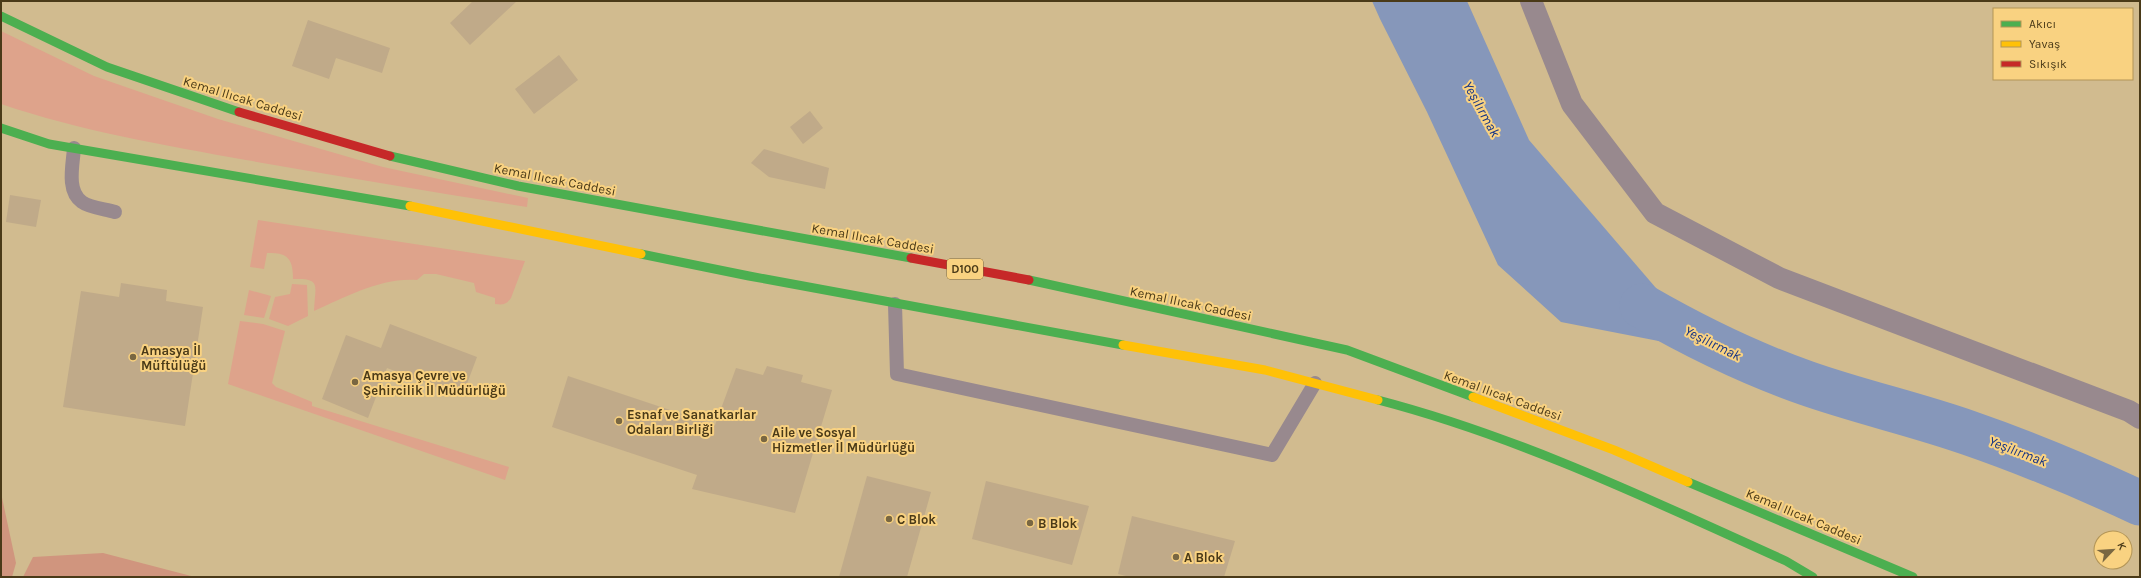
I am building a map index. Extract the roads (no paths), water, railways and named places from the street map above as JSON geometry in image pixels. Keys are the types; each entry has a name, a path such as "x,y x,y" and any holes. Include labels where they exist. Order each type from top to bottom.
{"highway":[{"name":"Kemal Ilıcak Caddesi","path":"1,16 107,67 206,102 406,161 518,186 1028,280 1347,350 1614,450 1913,577"},
{"path":"1,128 49,144"},
{"path":"1,137 74,148 417,207 749,276 895,304 1264,370 1428,412 1610,481 1786,561 1813,577"}],"street":[{"path":"1530,1 1572,104 1655,213 1779,278 2122,408 2140,418"}],"lane":[{"path":"74,148 71,181 77,196 83,203 115,212"},
{"path":"895,304 898,374 1272,455 1316,383"}],"water":[{"path":"1372,1 1467,1 1529,140 1710,351 1561,322 1498,265 1427,112"}],"waterway":[{"name":"Yeşilırmak","path":"1642,306 1682,328 1764,367 1826,390 1949,426 1991,441 2055,466 2140,503"}],"place":[{"name":"Amasya İl Müftülüğü","path":"133,357"},
{"name":"Amasya Çevre ve Şehircilik İl Müdürlüğü","path":"355,382"},
{"name":"Esnaf ve Sanatkarlar Odaları Birliği","path":"619,421"},
{"name":"Aile ve Sosyal Hizmetler İl Müdürlüğü","path":"764,439"},
{"name":"C Blok","path":"889,519"},
{"name":"B Blok","path":"1030,523"},
{"name":"A Blok","path":"1176,557"}]}
